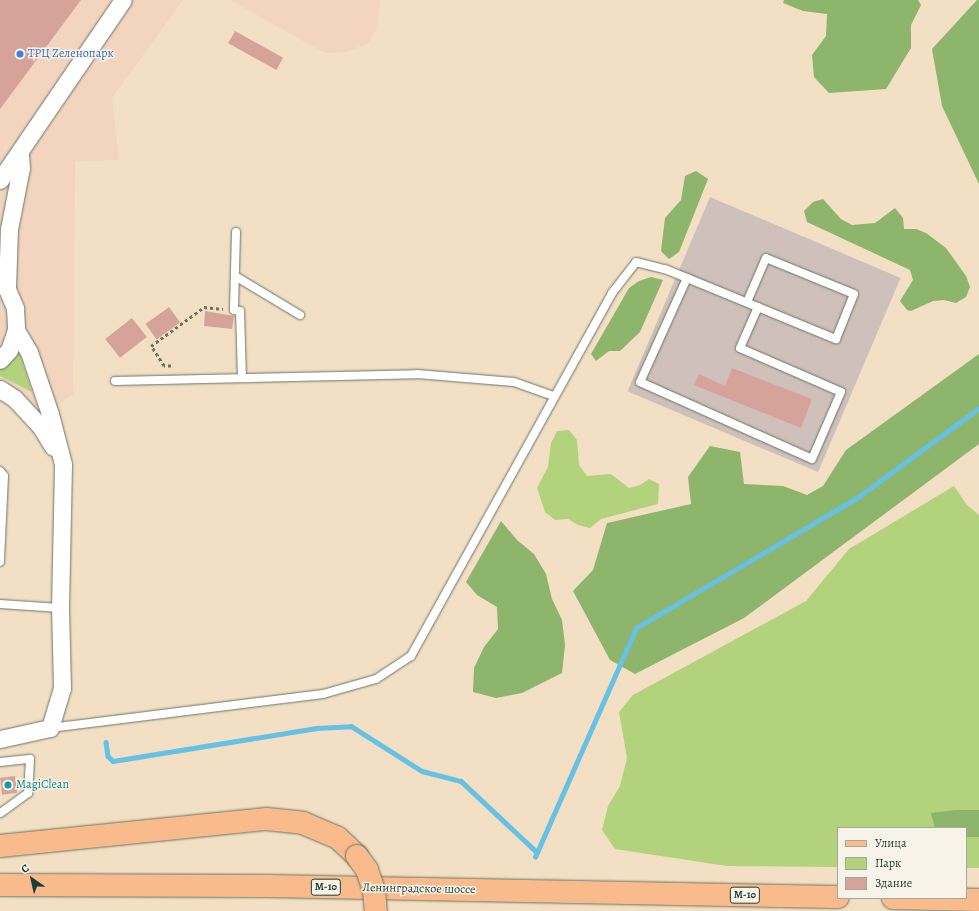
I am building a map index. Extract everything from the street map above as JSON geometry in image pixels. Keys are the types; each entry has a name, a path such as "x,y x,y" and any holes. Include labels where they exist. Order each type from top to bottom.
{"main road":[{"path":"0,846 267,819 303,823 338,838 357,856 367,870 374,890 376,911"},
{"name":"Ленинградское шоссе","path":"0,885 268,886 837,897"},
{"path":"936,899 979,900"}],"street":[{"path":"0,180 20,153 123,0"},
{"path":"0,360 9,350 16,330 15,308 3,285 9,229 21,168 20,153"},
{"path":"0,739 50,728 62,688 60,608 63,464 50,414 29,352 16,330"},
{"path":"0,389 14,398 41,427 63,464"}],"lane":[{"path":"236,232 234,310 240,311 242,378"},
{"path":"50,728 323,694 376,679 411,656 553,396 612,293 636,262 687,278 836,339 854,294 766,258 747,302"},
{"path":"235,276 300,315"},
{"path":"687,278 640,382 812,460 841,392 740,348 758,307"},
{"path":"115,381 417,374 514,382 553,396"},
{"path":"0,471 4,476 0,562"},
{"path":"0,604 60,608"},
{"path":"0,762 30,759 28,793 0,813"}],"path":[{"path":"171,366 164,366 151,346 204,307 234,310"}],"shaded area":[{"path":"0,0 183,0 112,98 119,160 75,161 73,394 31,424 16,408 0,401"},
{"path":"230,0 380,0 376,30 368,43 347,52 325,53"},
{"path":"710,197 901,278 818,472 628,391"}],"green space":[{"path":"784,0 918,0 921,5 911,25 911,48 886,89 829,93 814,77 812,55 826,36 827,14 803,11 783,3"},
{"path":"977,0 979,0 979,184 942,106 932,49"},
{"path":"696,171 708,179 679,252 669,259 661,251 665,218 681,200 685,176"},
{"path":"823,199 841,219 852,225 875,223 895,208 903,218 904,229 916,229 926,233 946,248 966,276 970,287 966,297 956,303 944,300 933,301 911,311 907,310 900,301 913,280 910,270 807,222 804,211 813,202"},
{"path":"651,277 663,280 640,332 620,351 609,351 596,361 591,354 629,288 639,281"},
{"path":"18,349 32,392 0,376 0,369"},
{"path":"979,354 979,444 744,618 635,674 610,660 573,591 593,570 607,523 691,504 688,477 710,446 740,452 744,484 783,486 807,495 823,486 846,450"},
{"path":"569,430 577,440 579,465 587,476 611,474 629,488 640,485 649,479 659,484 658,504 601,519 590,528 578,525 568,519 555,520 545,512 537,488 548,467 551,443 557,431"},
{"path":"954,486 967,505 979,515 979,868 967,868 967,827 837,827 837,867 727,866 615,849 602,830 608,806 620,786 627,758 619,712 633,695 806,601 849,549"},
{"path":"501,521 517,540 534,554 546,574 552,599 562,620 565,645 562,673 522,693 496,698 473,692 474,668 484,647 498,629 497,607 477,595 466,582"},
{"path":"956,810 979,810 979,837 967,837 967,827 935,827 931,813"}],"building":[{"name":"ТРЦ Zеленопарк","path":"0,0 81,0 0,109"},
{"path":"235,31 283,58 276,70 228,43"},
{"path":"169,307 180,322 157,339 146,324"},
{"path":"205,311 234,316 232,329 204,326"},
{"path":"132,318 147,337 120,358 105,339"},
{"path":"732,368 812,399 801,428 694,385 699,374 725,386"},
{"name":"MagiClean","path":"15,776 17,793 2,795 0,778"}],"waterway":[{"path":"535,857 636,628 858,497 979,408"},
{"path":"106,742 108,756 113,761 316,728 351,726 422,771 461,781 537,852"}],"place":[{"name":"ТРЦ Zеленопарк","path":"20,54"},
{"name":"MagiClean","path":"8,785"}]}
